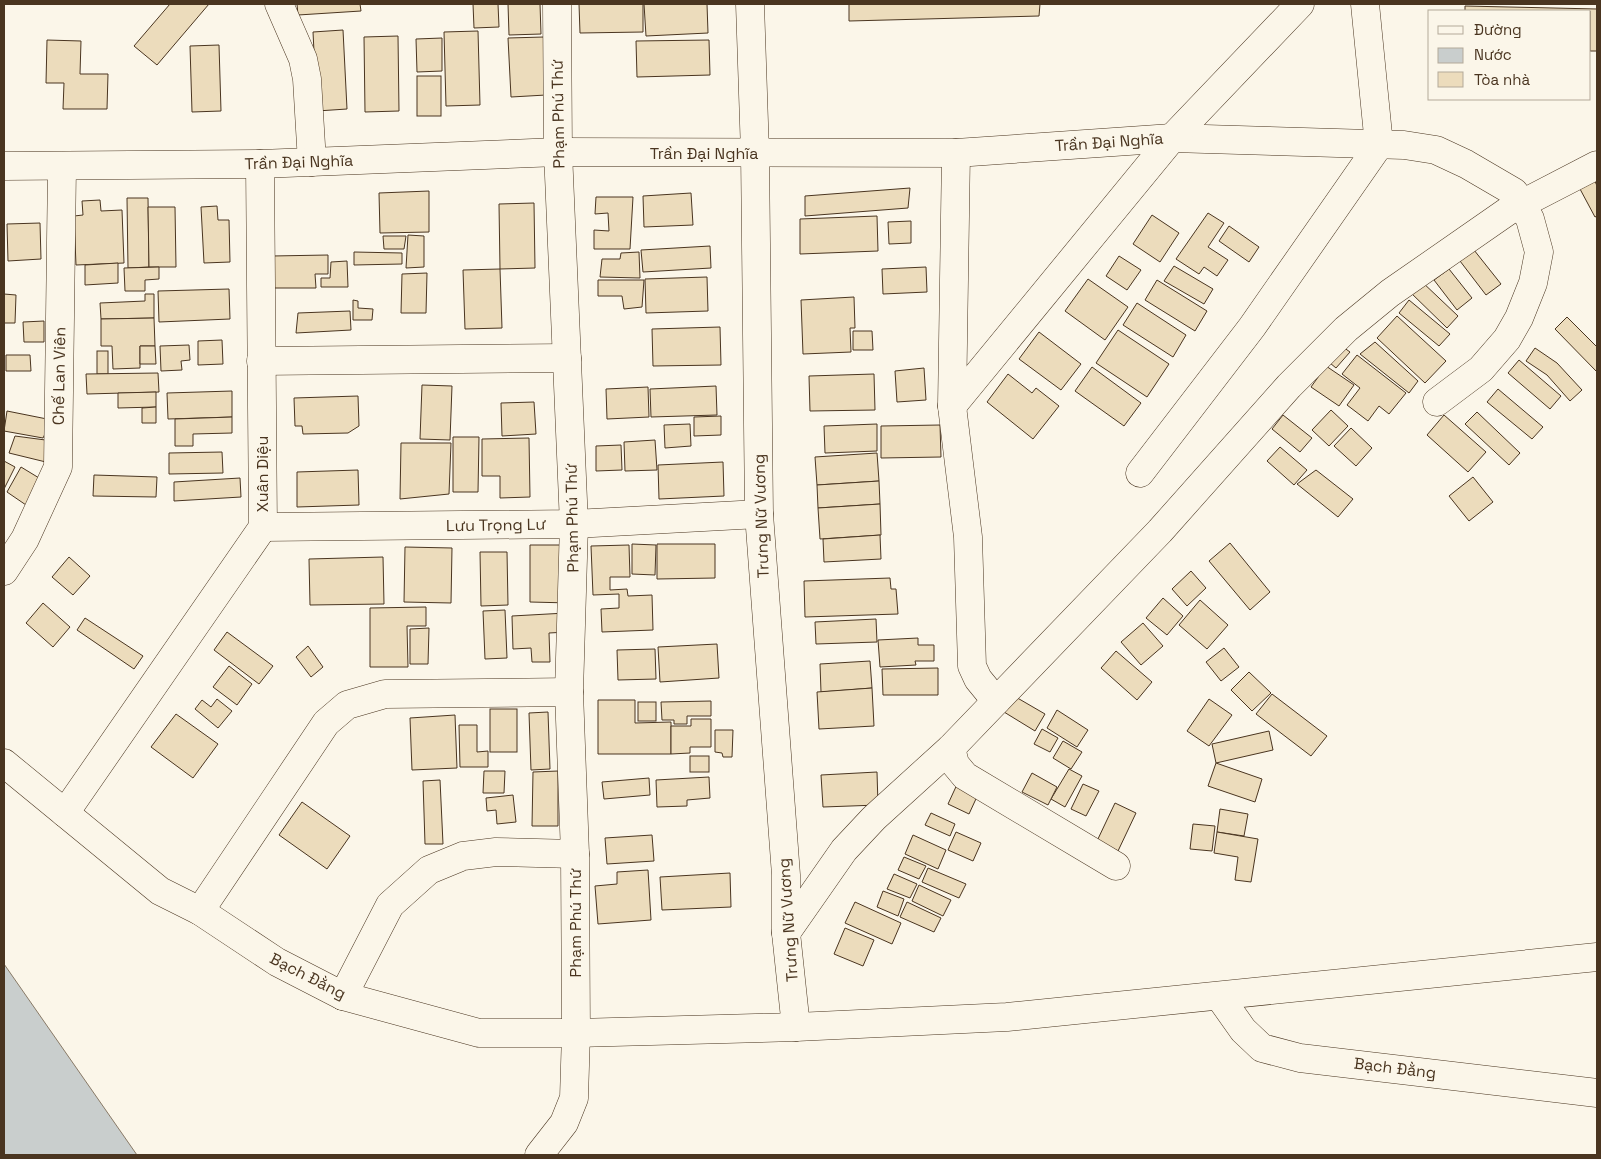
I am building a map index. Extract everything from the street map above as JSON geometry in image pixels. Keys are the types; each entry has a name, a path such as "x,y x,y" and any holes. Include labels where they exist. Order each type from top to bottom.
{"street":[{"path":"278,4 299,50 307,79 312,162"},
{"name":"Phạm Phú Thứ","path":"557,4 558,152 574,524 569,692 575,854 576,1033"},
{"name":"Trưng Nữ Vương","path":"750,4 755,153 759,514 785,865 786,933 796,1027"},
{"path":"952,406 1172,138 1300,4"},
{"path":"1140,473 1391,145 1365,4"},
{"name":"Trần Đại Nghĩa","path":"4,166 260,164 558,152 956,153 1172,138 1391,145 1436,150 1466,164 1514,192 1530,219 1538,252 1533,283 1519,318 1507,339 1482,369 1438,402"},
{"path":"956,153 952,406 968,537 972,666 978,679 996,701"},
{"name":"Xuân Diệu","path":"66,813 263,527 260,164"},
{"path":"786,933 844,850 874,818 951,748 1160,531 1295,380 1346,329 1390,293 1508,211 1597,165"},
{"name":"Chế Lan Viên","path":"4,571 26,539 58,466 62,167"},
{"path":"261,361 567,358"},
{"name":"Lưu Trọng Lư","path":"263,527 574,524 759,514"},
{"path":"200,911 326,723 347,705 385,694 569,692"},
{"path":"951,748 955,764 965,776 1116,866"},
{"name":"Bạch Đằng","path":"4,763 160,890 200,911 277,962 343,996 479,1032 576,1033 796,1027 1007,1017 1597,957"},
{"path":"343,996 390,905 428,870 464,856 496,852 575,854"},
{"name":"Bạch Đằng","path":"1220,996 1243,1030 1262,1048 1300,1058 1597,1093"},
{"path":"539,1155 564,1123 574,1098 576,1033"}],"water":[{"path":"4,964 137,1155 4,1155"}],"building":[{"path":"170,4 209,4 157,65 134,46"},
{"path":"297,4 360,4 361,11 298,15"},
{"path":"473,4 498,4 499,27 474,28"},
{"path":"508,4 540,4 541,34 509,35"},
{"path":"579,4 643,4 643,32 580,33"},
{"path":"644,4 707,4 708,33 646,36"},
{"path":"849,4 1040,4 1039,16 849,21"},
{"path":"1465,6 1597,9 1597,51 1591,51 1591,10 1465,10"},
{"path":"343,30 347,109 317,111 313,32"},
{"path":"478,31 480,105 446,106 444,32"},
{"path":"398,36 399,111 365,112 364,37"},
{"path":"544,37 546,95 511,97 508,38"},
{"path":"442,38 442,71 417,72 416,39"},
{"path":"47,40 81,41 80,74 108,74 107,109 63,109 64,83 46,83"},
{"path":"709,40 710,75 637,77 636,41"},
{"path":"219,45 221,111 192,112 190,46"},
{"path":"417,76 441,76 441,116 417,116"},
{"path":"1595,181 1597,186 1597,216 1595,217 1580,189"},
{"path":"910,188 908,208 805,216 805,196"},
{"path":"429,191 429,232 380,233 379,193"},
{"path":"691,193 693,225 644,227 643,196"},
{"path":"596,197 633,197 630,249 594,249 594,230 609,231 608,213 595,214"},
{"path":"127,198 148,198 149,267 128,268"},
{"path":"100,200 101,211 122,210 124,263 76,265 74,216 83,215 82,201"},
{"path":"534,203 535,268 500,269 499,204"},
{"path":"217,206 218,220 229,220 230,262 204,263 201,207"},
{"path":"148,207 175,207 176,267 149,267"},
{"path":"1208,213 1224,223 1208,247 1228,260 1217,276 1204,267 1199,274 1176,259"},
{"path":"1152,215 1179,233 1160,262 1133,244"},
{"path":"877,216 878,251 800,254 800,219"},
{"path":"911,221 911,243 889,244 888,222"},
{"path":"40,223 41,259 8,261 7,224"},
{"path":"1229,226 1259,247 1249,262 1219,241"},
{"path":"408,235 424,236 424,267 406,268"},
{"path":"383,236 406,236 404,249 384,249"},
{"path":"710,246 711,268 643,272 641,250"},
{"path":"1474,250 1501,284 1486,295 1460,261"},
{"path":"354,252 402,253 402,264 354,265"},
{"path":"639,252 640,278 600,277 602,259 620,259 621,253"},
{"path":"328,255 328,274 315,274 316,288 272,288 272,256"},
{"path":"1119,256 1141,270 1127,290 1106,276"},
{"path":"347,261 348,287 321,287 321,278 330,278 331,262"},
{"path":"118,263 118,283 85,285 85,265"},
{"path":"1174,266 1213,289 1204,304 1164,281"},
{"path":"159,267 159,279 145,280 145,291 125,291 124,268"},
{"path":"926,267 927,292 883,294 882,269"},
{"path":"500,269 502,328 465,329 463,270"},
{"path":"1449,269 1472,298 1457,310 1434,280"},
{"path":"427,273 426,313 401,313 402,274"},
{"path":"707,277 708,311 646,313 645,279"},
{"path":"1088,279 1128,307 1105,340 1065,311"},
{"path":"598,280 644,280 642,307 624,309 622,296 598,296"},
{"path":"1157,280 1207,311 1195,331 1145,300"},
{"path":"1420,280 1458,316 1447,328 1409,291"},
{"path":"229,289 230,319 159,322 158,291"},
{"path":"4,294 16,295 15,323 4,323"},
{"path":"145,294 154,294 154,318 101,319 100,303 145,301"},
{"path":"854,297 855,328 850,328 851,352 803,354 801,300"},
{"path":"353,300 358,301 358,308 373,309 372,320 353,320"},
{"path":"1409,300 1450,334 1439,346 1399,313"},
{"path":"1137,303 1186,335 1173,357 1123,325"},
{"path":"350,311 351,330 296,333 298,313"},
{"path":"1397,316 1446,361 1425,383 1377,338"},
{"path":"1567,317 1597,347 1597,372 1555,329"},
{"path":"154,318 155,346 140,346 140,368 113,369 112,346 101,346 101,319"},
{"path":"44,321 44,342 24,342 23,322"},
{"path":"720,327 721,365 653,366 652,329"},
{"path":"1118,330 1169,364 1147,397 1096,363"},
{"path":"853,331 872,331 873,350 853,350"},
{"path":"1039,332 1081,364 1061,390 1019,359"},
{"path":"222,340 223,364 198,365 198,341"},
{"path":"1375,342 1418,381 1409,393 1360,354"},
{"path":"189,345 190,360 181,361 182,370 161,371 160,346"},
{"path":"140,346 155,346 156,364 140,364"},
{"path":"1343,347 1350,352 1336,368 1330,363"},
{"path":"1535,348 1557,363 1582,390 1570,401 1547,375 1526,361"},
{"path":"97,351 108,351 108,374 97,374"},
{"path":"6,355 30,355 31,371 6,371"},
{"path":"1357,355 1406,393 1389,414 1379,406 1368,421 1347,405 1360,388 1342,374"},
{"path":"1519,360 1561,396 1550,409 1508,373"},
{"path":"1326,366 1354,385 1339,406 1311,387"},
{"path":"1092,367 1141,403 1124,426 1075,391"},
{"path":"924,368 926,400 897,402 895,371"},
{"path":"158,373 159,392 87,394 86,374"},
{"path":"874,374 875,410 810,411 809,376"},
{"path":"1008,374 1032,393 1036,388 1059,406 1033,439 987,402"},
{"path":"422,385 452,386 450,440 420,439"},
{"path":"716,386 717,415 651,417 650,389"},
{"path":"648,387 649,417 607,419 606,389"},
{"path":"1498,389 1543,427 1532,439 1487,402"},
{"path":"232,391 232,417 168,419 167,393"},
{"path":"156,392 156,407 118,408 118,393"},
{"path":"358,396 359,426 348,433 303,434 302,426 295,426 294,398"},
{"path":"534,402 536,434 502,436 501,403"},
{"path":"156,407 156,423 142,423 142,408"},
{"path":"1331,410 1348,426 1329,446 1312,430"},
{"path":"7,411 52,420 43,438 4,431"},
{"path":"1477,412 1520,453 1509,465 1465,424"},
{"path":"1283,415 1312,438 1300,452 1272,429"},
{"path":"1444,415 1486,452 1468,472 1427,435"},
{"path":"721,416 721,435 694,436 694,417"},
{"path":"232,417 232,433 193,434 193,446 175,446 175,419"},
{"path":"690,424 691,446 665,448 664,425"},
{"path":"877,424 877,451 825,453 824,426"},
{"path":"940,425 941,457 881,458 881,426"},
{"path":"1351,428 1372,448 1356,466 1334,446"},
{"path":"15,436 53,441 50,463 9,453"},
{"path":"453,437 479,437 478,492 453,492"},
{"path":"529,438 530,497 500,498 500,476 482,476 482,439"},
{"path":"655,440 657,470 625,471 624,442"},
{"path":"401,443 451,443 449,494 400,499"},
{"path":"621,445 622,470 596,471 596,446"},
{"path":"1280,447 1307,470 1294,485 1267,461"},
{"path":"222,452 223,473 169,474 169,453"},
{"path":"877,453 879,481 817,485 815,457"},
{"path":"4,461 15,467 4,489"},
{"path":"723,462 724,496 659,499 658,465"},
{"path":"21,467 44,481 26,505 7,492"},
{"path":"358,470 359,505 297,507 297,472"},
{"path":"1316,470 1353,499 1338,517 1297,484"},
{"path":"94,475 157,477 156,497 93,496"},
{"path":"1473,477 1493,502 1469,521 1449,496"},
{"path":"240,478 241,497 174,501 174,482"},
{"path":"879,481 880,504 818,508 817,485"},
{"path":"880,504 881,535 820,539 818,508"},
{"path":"880,535 881,559 824,562 823,539"},
{"path":"1230,543 1270,592 1250,610 1209,561"},
{"path":"632,544 656,545 655,575 632,574"},
{"path":"657,544 715,544 715,578 657,579"},
{"path":"530,545 562,545 570,603 530,602"},
{"path":"629,545 630,577 610,577 610,590 627,589 628,596 652,595 653,630 602,632 601,609 619,608 619,594 593,595 591,546"},
{"path":"405,547 452,548 451,603 404,602"},
{"path":"480,552 507,552 508,605 481,606"},
{"path":"69,557 90,576 73,595 52,577"},
{"path":"383,557 384,604 310,605 309,559"},
{"path":"1191,571 1206,588 1187,606 1172,589"},
{"path":"890,578 891,589 896,589 898,614 805,617 804,581"},
{"path":"1163,598 1183,616 1167,635 1146,618"},
{"path":"1200,600 1228,625 1207,649 1179,625"},
{"path":"43,603 70,627 53,647 26,623"},
{"path":"426,607 426,626 407,626 408,667 370,667 370,608"},
{"path":"505,610 507,658 485,659 483,611"},
{"path":"566,613 567,632 549,633 550,662 532,662 531,648 513,649 512,616"},
{"path":"85,618 143,656 134,669 77,630"},
{"path":"876,619 877,642 816,644 815,622"},
{"path":"1143,623 1163,646 1141,665 1121,642"},
{"path":"429,628 428,664 410,664 410,629"},
{"path":"227,632 273,666 259,684 214,650"},
{"path":"918,638 918,645 934,645 934,661 915,661 916,665 880,667 878,640"},
{"path":"717,644 719,678 660,682 658,647"},
{"path":"308,646 323,667 311,677 296,657"},
{"path":"1224,648 1239,667 1221,681 1206,662"},
{"path":"655,649 656,679 618,680 617,650"},
{"path":"1116,651 1152,682 1137,700 1101,668"},
{"path":"870,661 872,688 821,692 820,664"},
{"path":"229,666 252,684 237,705 213,687"},
{"path":"938,668 938,695 883,695 882,669"},
{"path":"1249,672 1271,693 1252,711 1231,690"},
{"path":"872,688 874,726 819,729 817,692"},
{"path":"1272,694 1327,736 1311,756 1256,714"},
{"path":"1014,696 1045,714 1035,731 1004,712"},
{"path":"217,699 232,711 218,728 195,709 202,700 211,707"},
{"path":"1209,699 1232,715 1209,746 1187,731"},
{"path":"598,700 635,700 635,723 671,722 671,754 598,754"},
{"path":"711,701 711,716 687,716 687,724 674,724 674,720 662,720 661,702"},
{"path":"638,702 656,702 656,721 638,721"},
{"path":"490,709 517,709 517,752 490,752"},
{"path":"1057,710 1088,730 1077,747 1047,728"},
{"path":"548,712 550,769 531,770 529,713"},
{"path":"176,714 218,744 193,778 151,747"},
{"path":"455,715 457,768 412,770 410,718"},
{"path":"691,719 711,719 711,747 690,747 690,753 671,754 671,726 691,726"},
{"path":"459,725 477,725 477,752 488,751 488,767 460,767"},
{"path":"1042,729 1058,738 1050,752 1034,744"},
{"path":"715,730 733,730 732,757 723,757 722,753 715,752"},
{"path":"1269,731 1273,750 1216,763 1212,744"},
{"path":"1063,741 1082,752 1071,769 1053,758"},
{"path":"690,756 709,756 709,772 690,772"},
{"path":"1216,763 1262,779 1255,802 1208,786"},
{"path":"1069,769 1082,776 1065,807 1051,799"},
{"path":"484,771 505,771 504,793 483,793"},
{"path":"558,771 558,826 532,826 533,772"},
{"path":"877,772 878,805 823,807 821,775"},
{"path":"1032,773 1057,787 1048,805 1022,792"},
{"path":"709,777 710,798 687,800 687,806 657,807 656,780"},
{"path":"649,778 650,795 604,799 602,782"},
{"path":"960,778 981,788 969,814 948,804"},
{"path":"440,780 443,844 425,844 423,781"},
{"path":"1083,784 1099,791 1086,816 1071,809"},
{"path":"513,795 516,822 497,824 496,810 487,811 486,798"},
{"path":"302,802 350,836 327,869 279,835"},
{"path":"1115,803 1136,813 1118,851 1097,841"},
{"path":"1220,809 1248,814 1244,836 1217,832"},
{"path":"931,813 955,824 950,836 925,825"},
{"path":"1193,824 1215,826 1212,851 1190,849"},
{"path":"956,832 981,843 973,861 948,850"},
{"path":"1217,832 1258,839 1251,882 1235,880 1238,857 1214,853"},
{"path":"652,835 654,861 607,864 605,838"},
{"path":"913,835 946,850 938,869 905,854"},
{"path":"904,857 926,866 919,879 898,870"},
{"path":"928,868 966,884 959,898 922,882"},
{"path":"648,870 651,920 598,924 595,886 617,884 617,872"},
{"path":"730,873 731,907 662,910 660,877"},
{"path":"894,874 917,884 910,898 887,889"},
{"path":"919,885 951,900 943,916 912,901"},
{"path":"883,891 904,899 898,916 877,907"},
{"path":"855,902 901,923 892,944 845,923"},
{"path":"907,902 941,918 934,932 900,917"},
{"path":"845,928 874,940 863,966 834,954"}]}
